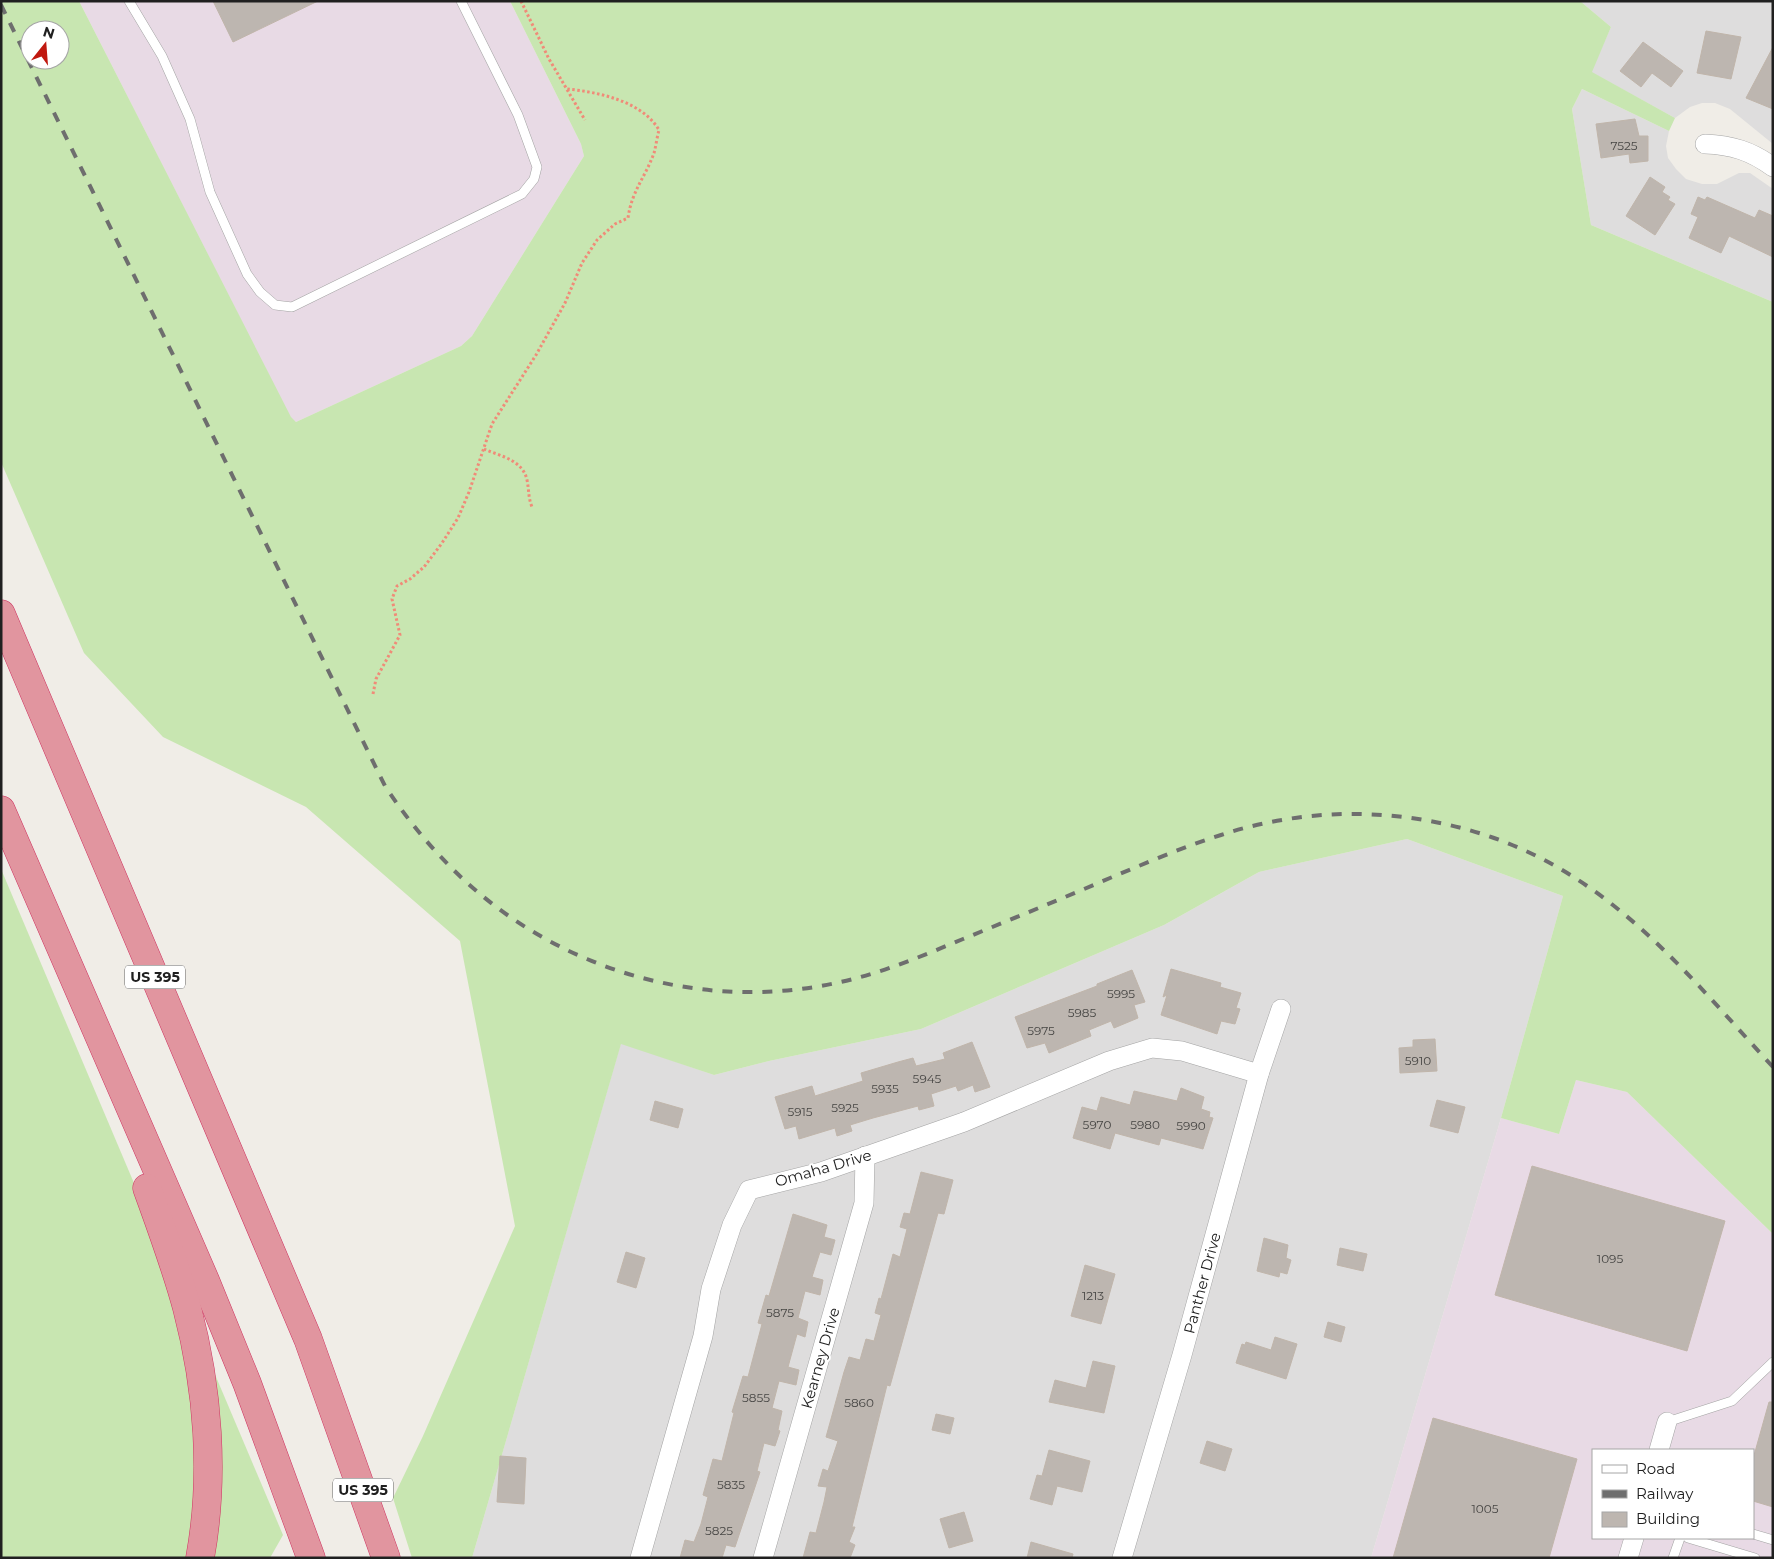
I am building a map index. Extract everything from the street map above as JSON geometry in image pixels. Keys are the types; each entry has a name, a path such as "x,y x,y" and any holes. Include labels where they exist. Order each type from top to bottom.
{"highway":[{"name":"US 395","path":"1,614 308,1339 340,1422 386,1558"},
{"path":"1,810 205,1280 247,1383 311,1558"},
{"path":"82,1000 175,1267 197,1353 207,1429 208,1456 207,1502 200,1558"}],"street":[{"path":"1705,144 1741,148 1757,155 1773,167"},
{"name":"Panther Drive","path":"1122,1558 1182,1355 1259,1074 1281,1009"},
{"name":"Omaha Drive","path":"640,1558 703,1336 710,1289 732,1225 749,1190 821,1172 964,1122 1109,1062 1152,1048 1182,1051 1259,1074"},
{"name":"Kearney Drive","path":"763,1558 864,1202 866,1156"},
{"path":"1659,1449 1667,1422"},
{"path":"1628,1558 1634,1539"}],"lane":[{"path":"129,1 162,56 190,119 210,192 247,274 260,292 276,305 292,307 522,194 534,179 537,167 518,115 461,1"},
{"path":"1667,1422 1732,1401 1773,1362"},
{"path":"1754,1534 1773,1540"},
{"path":"1673,1558 1680,1539"},
{"path":"1691,1539 1754,1558"}],"path":[{"path":"521,1 585,120"},
{"path":"373,694 376,679 400,634 392,599 397,586 410,579 424,567 442,543 462,509 492,424 536,355 565,303 582,263 598,240 615,224 628,218 630,203 637,183 654,153 659,130 652,118 626,104 592,92 567,89"},
{"path":"484,449 519,464 527,479 528,496 532,507"}],"shaded area":[{"path":"79,1 510,1 581,144 584,156 472,336 461,346 296,422 291,418"},
{"path":"1580,1 1773,1 1773,144 1730,109 1715,103 1702,103 1690,107 1675,118 1591,72 1611,27"},
{"path":"1582,89 1669,131 1666,146 1668,158 1686,179 1702,184 1717,184 1739,173 1750,173 1773,189 1773,302 1591,225 1572,109"},
{"path":"1407,839 1563,896 1501,1118 1371,1558 472,1558 621,1043 714,1075 769,1061 921,1029 1164,925 1259,872"},
{"path":"1576,1080 1627,1092 1773,1234 1773,1558 1371,1558 1501,1118 1559,1134"}],"green space":[{"path":"1,1 79,1 291,417 296,422 461,346 472,336 584,156 581,144 510,1 1580,1 1611,27 1592,72 1675,118 1669,131 1582,89 1572,109 1591,225 1773,302 1773,1234 1627,1092 1576,1080 1559,1134 1501,1118 1563,896 1407,839 1259,872 1164,925 921,1029 769,1061 714,1075 621,1044 472,1558 412,1558 393,1498 423,1436 515,1226 460,941 306,807 163,737 84,653 1,462"},
{"path":"1,869 283,1535 270,1558 1,1558"}],"building":[{"path":"213,1 318,1 233,42"},
{"path":"1706,31 1741,37 1731,79 1697,73"},
{"path":"1643,42 1683,71 1671,87 1652,73 1641,87 1620,71"},
{"path":"1773,47 1773,109 1746,98"},
{"path":"1635,119 1639,136 1648,136 1648,161 1630,163 1629,154 1601,158 1596,124"},
{"path":"1650,177 1665,187 1662,192 1670,197 1668,200 1675,204 1655,235 1626,216"},
{"path":"1698,197 1705,200 1707,197 1755,218 1759,210 1773,216 1773,257 1729,236 1721,253 1689,238 1698,217 1691,214"},
{"path":"1171,969 1221,983 1220,987 1241,993 1236,1008 1240,1009 1235,1024 1221,1021 1217,1034 1161,1015 1167,995 1163,997"},
{"path":"1132,970 1145,1002 1134,1005 1138,1018 1114,1028 1111,1021 1089,1030 1091,1036 1049,1053 1045,1043 1027,1048 1015,1017 1097,986 1097,984"},
{"path":"1435,1039 1437,1071 1400,1073 1399,1048 1413,1047 1413,1040"},
{"path":"972,1042 990,1087 975,1092 973,1085 958,1091 956,1086 931,1094 934,1106 919,1110 918,1106 850,1125 852,1131 837,1136 835,1128 799,1139 796,1126 785,1129 775,1097 812,1086 815,1096 863,1081 861,1073 898,1062 913,1058 916,1066 945,1059 943,1053"},
{"path":"1181,1088 1204,1097 1201,1109 1210,1112 1209,1117 1213,1118 1203,1149 1161,1138 1159,1145 1115,1133 1110,1149 1073,1138 1082,1107 1097,1111 1101,1097 1130,1105 1134,1091 1177,1101"},
{"path":"1437,1100 1465,1107 1458,1133 1430,1126"},
{"path":"655,1101 683,1109 678,1128 650,1120"},
{"path":"1532,1166 1725,1221 1687,1351 1495,1295"},
{"path":"921,1172 953,1180 944,1214 938,1213 890,1386 887,1385 852,1527 855,1527 849,1542 855,1545 850,1558 803,1558 810,1532 816,1533 824,1502 827,1487 818,1486 823,1469 828,1471 838,1441 826,1437 844,1372 849,1357 860,1360 866,1339 874,1341 881,1315 875,1313 879,1298 881,1299 893,1254 900,1257 907,1229 900,1227 904,1213 910,1214"},
{"path":"793,1214 827,1225 824,1237 835,1240 831,1255 820,1252 812,1277 823,1280 820,1295 805,1291 798,1318 808,1322 805,1337 797,1334 788,1367 799,1370 796,1385 779,1381 772,1408 782,1411 778,1430 780,1431 775,1446 764,1443 757,1471 760,1472 735,1547 726,1545 722,1558 680,1558 685,1540 694,1542 701,1524 708,1497 703,1495 713,1459 722,1461 734,1413 732,1412 743,1376 748,1377 762,1324 758,1323 766,1295 769,1296"},
{"path":"1264,1238 1288,1245 1286,1258 1291,1260 1287,1274 1280,1272 1279,1277 1257,1271"},
{"path":"1340,1248 1367,1254 1363,1271 1337,1265"},
{"path":"626,1252 645,1258 636,1288 617,1282"},
{"path":"1085,1265 1115,1274 1101,1324 1071,1316"},
{"path":"1328,1322 1345,1327 1341,1342 1324,1337"},
{"path":"1275,1337 1297,1344 1286,1379 1236,1363 1242,1344 1245,1345 1246,1342 1271,1350"},
{"path":"1093,1361 1115,1366 1104,1413 1049,1402 1055,1380 1086,1388"},
{"path":"1769,1402 1773,1402 1773,1507 1754,1501 1754,1455"},
{"path":"936,1414 954,1418 950,1434 932,1430"},
{"path":"1433,1418 1577,1459 1549,1558 1393,1558"},
{"path":"1207,1441 1232,1449 1225,1471 1200,1463"},
{"path":"1049,1450 1090,1461 1082,1492 1057,1486 1052,1505 1030,1499 1037,1475 1042,1476"},
{"path":"500,1456 526,1458 524,1504 497,1502"},
{"path":"964,1512 973,1541 949,1548 940,1519"},
{"path":"1031,1542 1073,1554 1072,1558 1027,1558"}],"railway":[{"path":"1,5 385,786 426,840 449,865 473,888 526,928 587,959 647,979 678,986 741,992 805,988 869,975 901,964 1165,855 1221,835 1288,819 1323,815 1358,814 1392,816 1427,820 1494,838 1537,856 1577,879 1613,905 1647,934 1680,966 1773,1067"}]}
